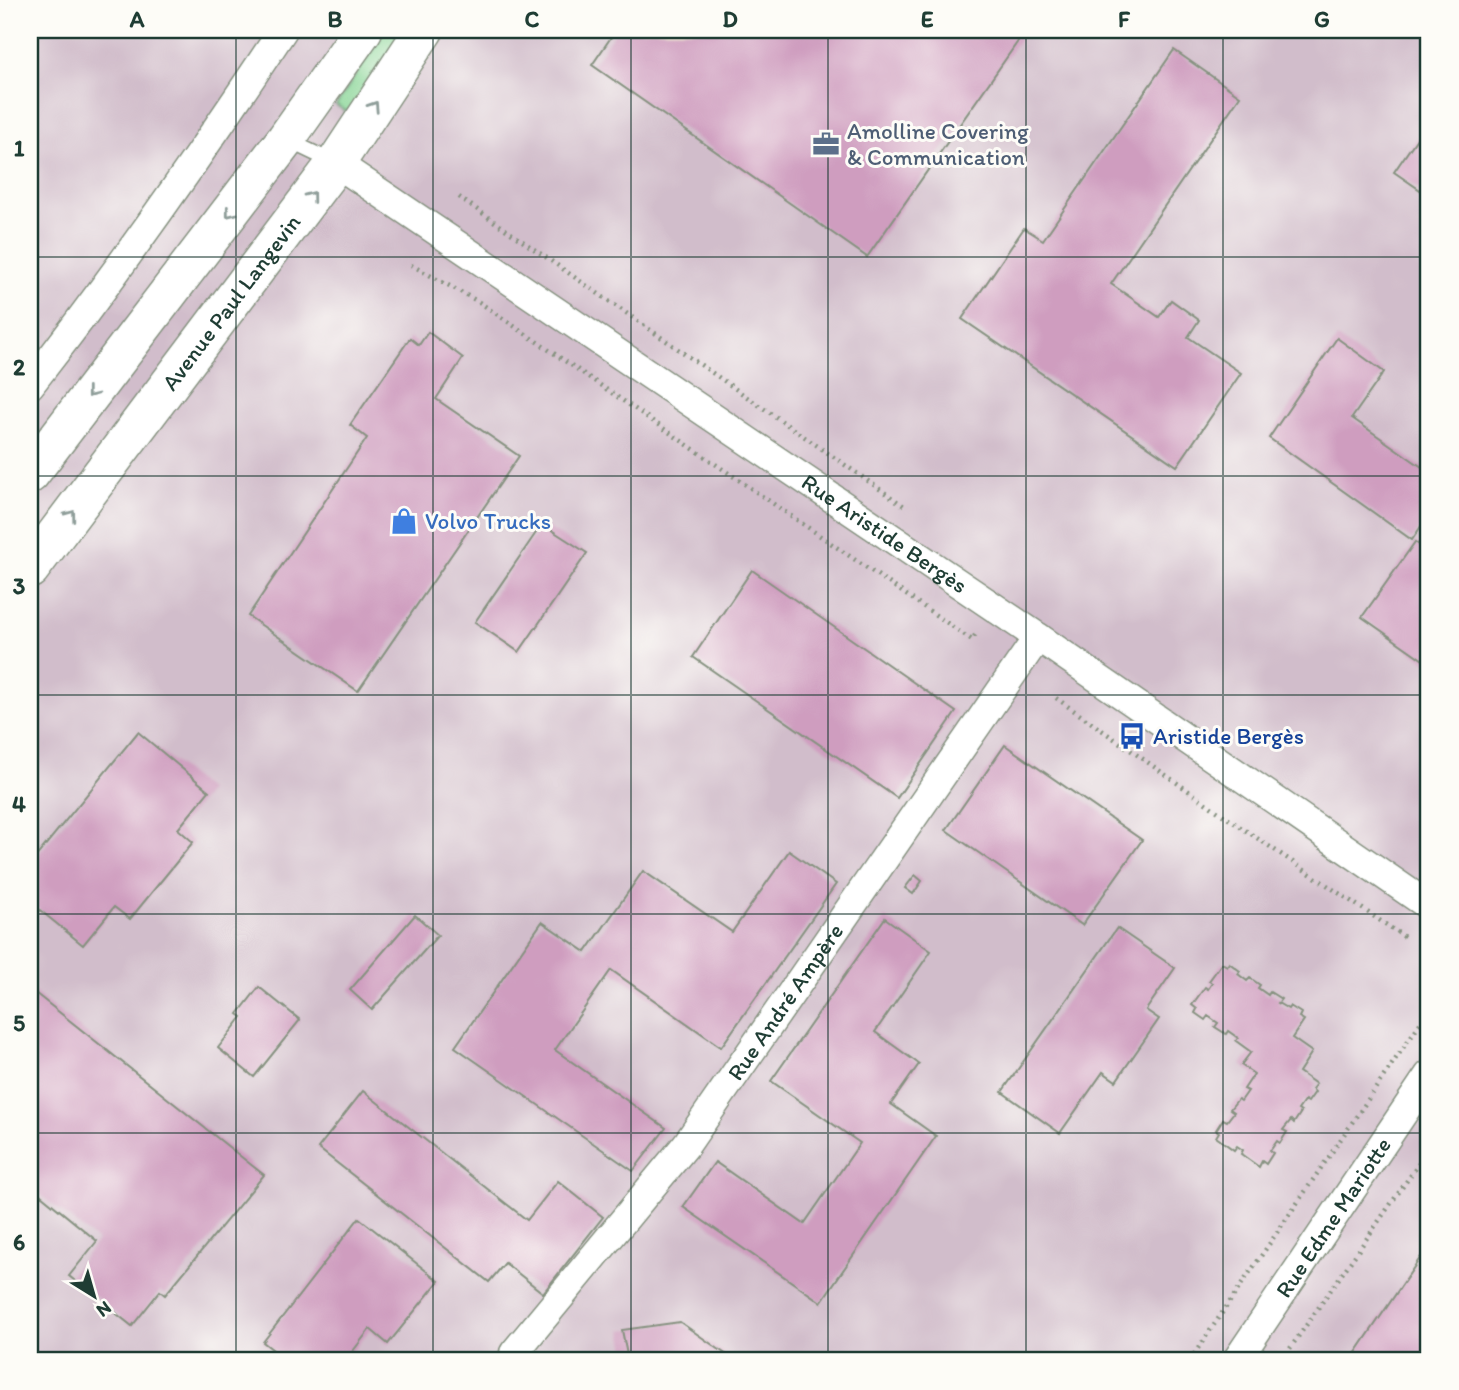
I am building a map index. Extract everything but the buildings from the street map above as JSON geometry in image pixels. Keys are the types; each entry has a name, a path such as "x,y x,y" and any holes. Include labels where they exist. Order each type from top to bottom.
{"main road":[{"path":"30,474 286,139 363,30"},
{"name":"Avenue Paul Langevin","path":"30,569 336,163 424,30"}],"street":[{"path":"30,385 91,307 226,116 283,30"},
{"name":"Rue Aristide Bergès","path":"336,163 1038,637 1429,906"},
{"name":"Rue André Ampère","path":"515,1358 687,1145 1038,637"},
{"name":"Rue Edme Mariotte","path":"1237,1360 1429,1075"}],"lane":[{"path":"286,139 336,163"}],"path":[{"path":"411,265 480,302 972,640 994,608"},
{"path":"1056,698 1230,820 1406,938"},
{"path":"1190,1360 1429,1010"},
{"path":"1282,1360 1429,1149"}],"shaded area":[{"path":"30,30 1429,30 1429,1360 30,1360"}],"green space":[{"path":"385,30 410,30 361,102 347,112 336,105"}],"place":[{"name":"Amolline Covering & Communication","path":"826,144"},
{"name":"Volvo Trucks","path":"404,521"},
{"name":"Aristide Bergès","path":"1132,736"}]}
